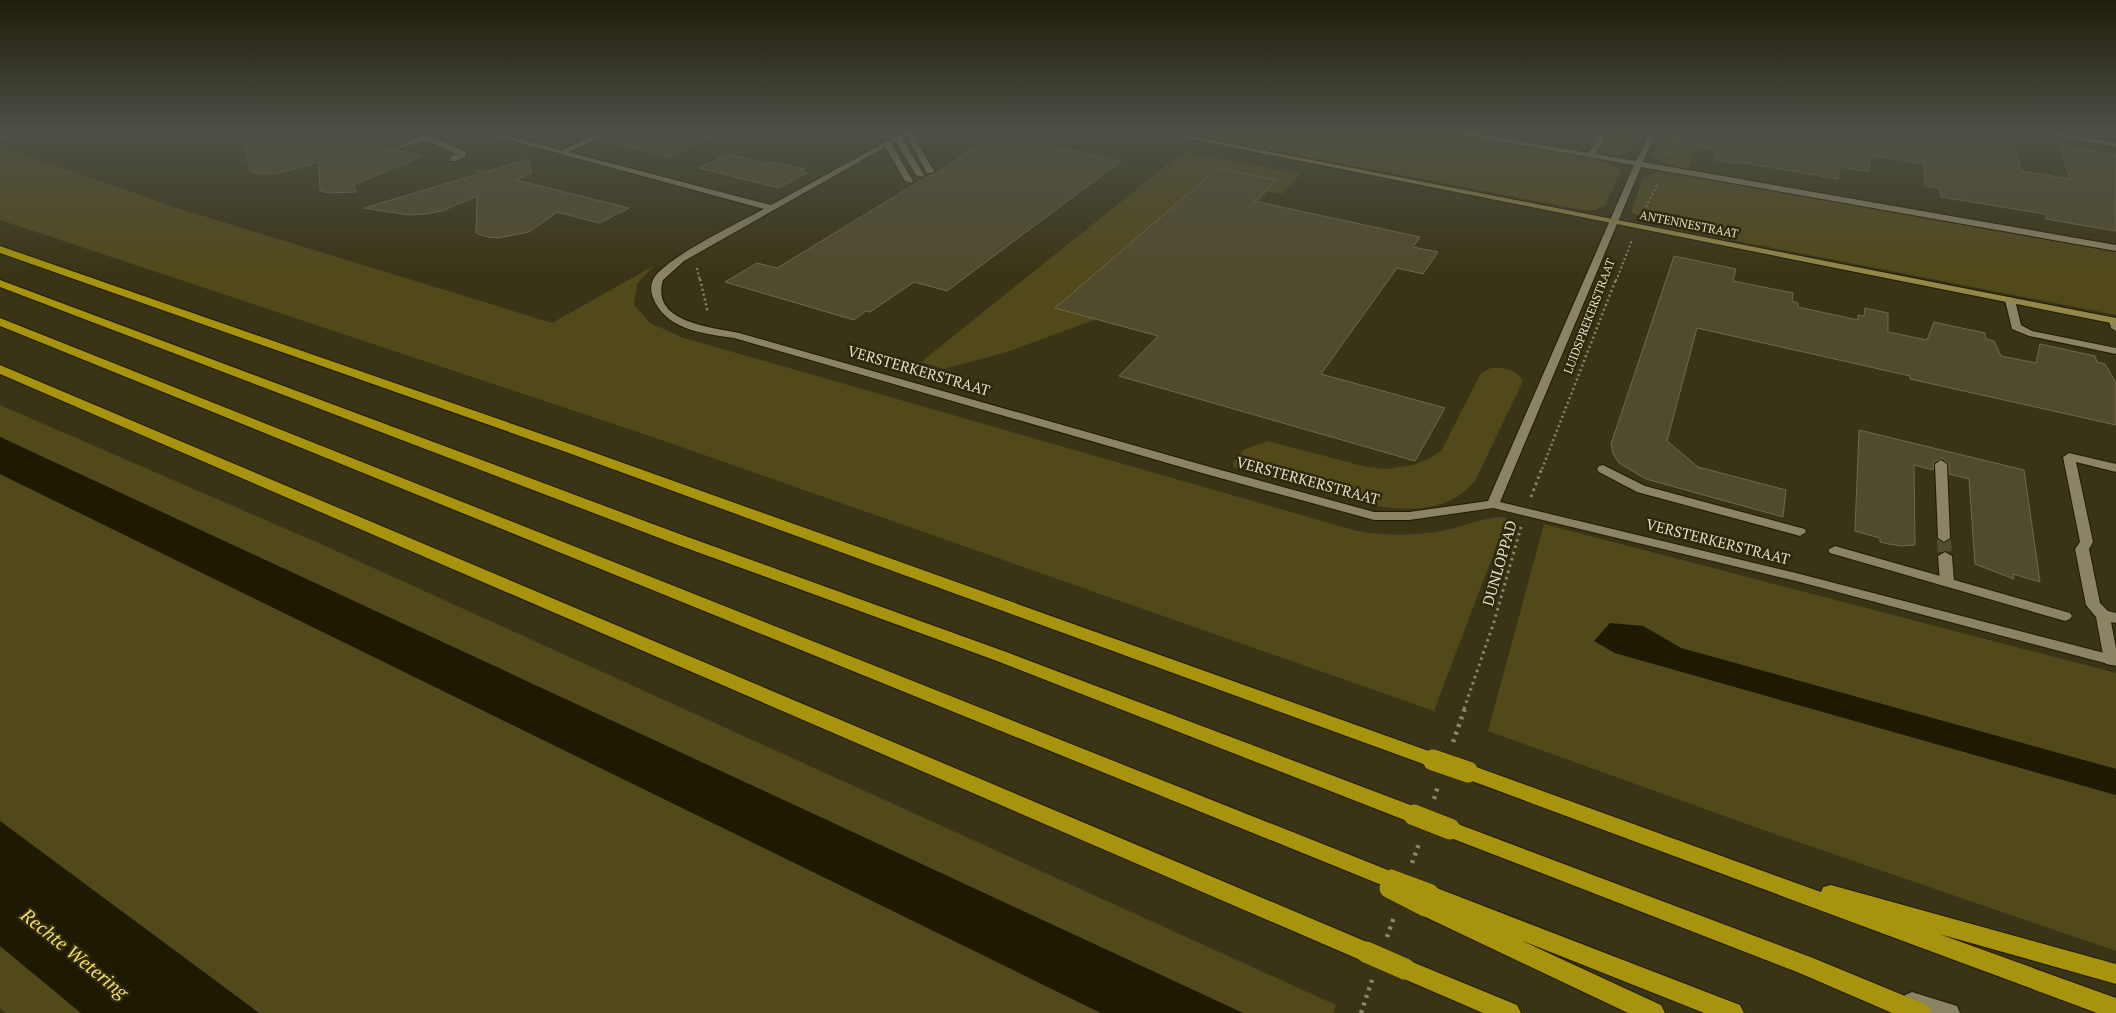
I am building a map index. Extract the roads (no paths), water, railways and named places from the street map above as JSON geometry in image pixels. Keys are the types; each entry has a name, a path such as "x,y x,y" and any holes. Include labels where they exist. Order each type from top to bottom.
{"highway":[{"path":"0,248 568,448 1728,866 2116,1009"},
{"path":"0,284 680,540 1003,657 1805,965 1919,1013"},
{"path":"0,322 1268,831 1427,900 1732,1013"},
{"path":"0,369 1509,1013"},
{"path":"1728,866 2116,974"},
{"path":"1427,900 1653,1013"}],"street":[{"path":"664,179 772,208"},
{"name":"VERSTERKERSTRAAT","path":"824,179 772,208 694,258 675,265 659,279 656,293 661,306 674,319 690,326 735,335 1206,470 1374,516 1409,516 1493,504 1796,577 2114,661"},
{"name":"ANTENNESTRAAT","path":"1406,179 2010,300 2115,323"},
{"name":"LUIDSPREKERSTRAAT","path":"1493,504 1631,179"},
{"path":"1729,179 2116,248"},
{"path":"2010,300 2016,327 2020,330 2116,350"},
{"path":"2114,661 2109,617 2093,605 2088,584 2082,549 2087,542 2069,456 2116,468"},
{"path":"1941,464 1944,538"},
{"path":"1603,469 1620,480 1642,489 1800,532"},
{"path":"1835,550 2065,616"},
{"path":"1945,556 1947,582"},
{"path":"1805,965 1950,1013"}],"water":[{"path":"0,437 1243,1013 1101,1013 0,474"},
{"path":"1610,623 1643,626 1681,648 2116,769 2116,795 1615,653 1594,641"},
{"name":"Rechte Wetering","path":"0,821 259,1013 81,1013 0,946"}],"tunnel":[{"path":"1944,538 1945,556"}]}
